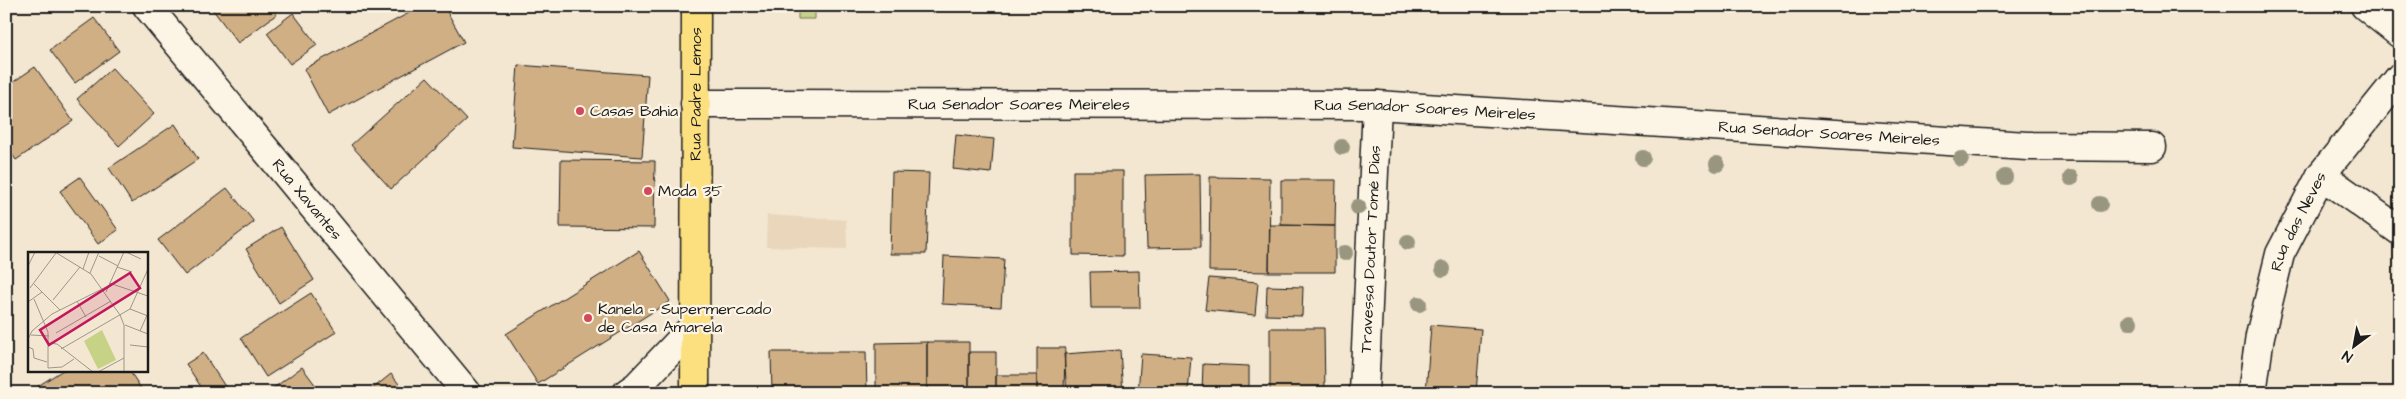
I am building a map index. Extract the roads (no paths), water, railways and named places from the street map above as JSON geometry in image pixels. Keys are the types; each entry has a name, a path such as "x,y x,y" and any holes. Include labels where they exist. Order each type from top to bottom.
{"main road":[{"name":"Rua Padre Lemos","path":"695,393 696,6"}],"street":[{"name":"Rua Xavantes","path":"147,6 467,393"},
{"path":"2365,6 2400,34"},
{"name":"Rua das Neves","path":"2252,393 2260,336 2280,254 2321,175 2400,77"},
{"name":"Rua Senador Soares Meireles","path":"695,104 1377,106 2028,146 2152,147"},
{"name":"Travessa Doutor Tomé Dias","path":"1364,393 1377,106"},
{"path":"2321,175 2400,231"},
{"path":"627,393 637,386 695,325"}],"place":[{"name":"Casas Bahia","path":"580,111"},
{"name":"Moda 35","path":"648,191"},
{"name":"Kanela - Supermercado de Casa Amarela","path":"588,318"}]}
